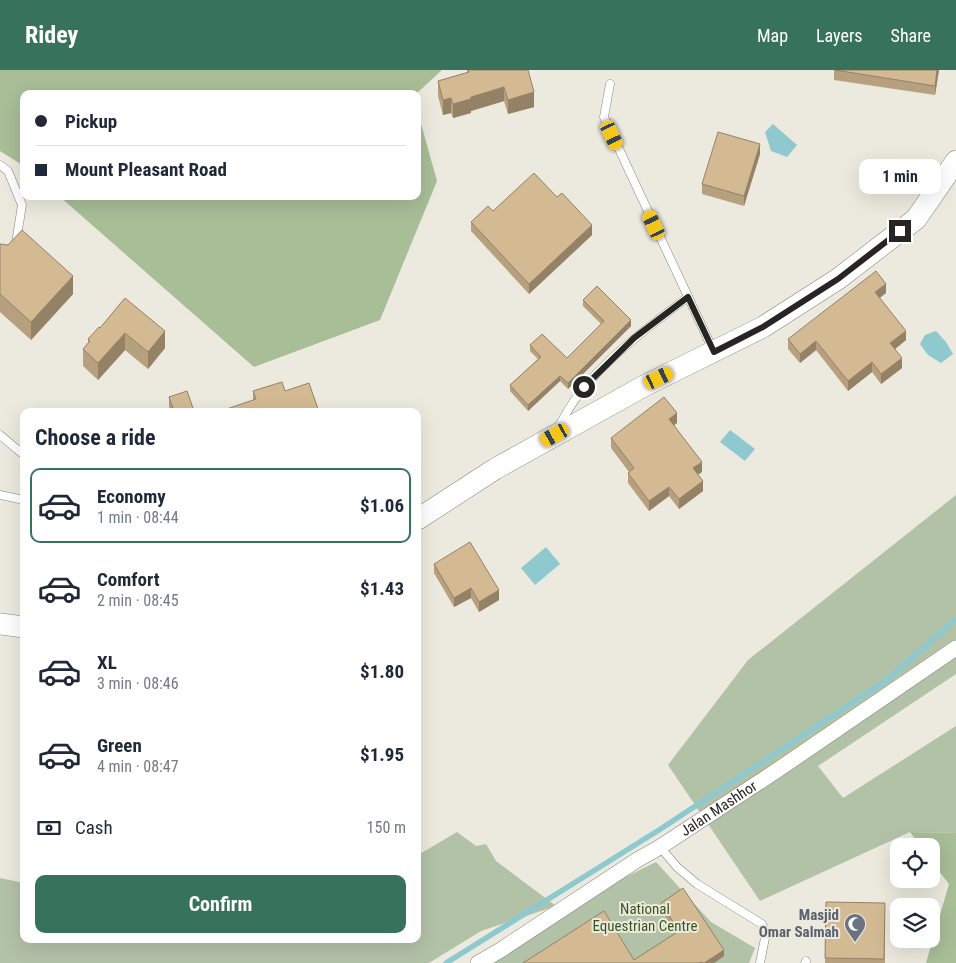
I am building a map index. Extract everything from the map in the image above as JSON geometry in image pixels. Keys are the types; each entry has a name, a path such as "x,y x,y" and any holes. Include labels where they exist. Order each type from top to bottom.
{"street":[{"path":"421,517 495,469 644,386 763,327 838,279 916,219 956,161"},
{"path":"0,624 20,626"},
{"name":"Jalan Mashhor","path":"478,963 776,771 956,648"}],"lane":[{"path":"610,84 604,117 714,352"},
{"path":"0,165 8,171 22,205 17,241 12,247"},
{"path":"555,435 562,420 584,387 634,338 688,297"},
{"path":"0,435 20,452"},
{"path":"0,496 20,499"},
{"path":"660,847 677,867 697,884 762,924 766,933 760,963"}],"green space":[{"path":"0,70 442,70 420,90 20,90 20,164 0,151"},
{"path":"421,124 437,181 380,320 254,367 64,200 421,200"},
{"path":"956,495 956,674 818,766 843,798 956,726 956,833 910,832 897,838 890,838 890,841 760,901 668,765 748,660"},
{"path":"457,832 476,846 486,844 496,861 556,906 481,931 429,963 0,963 0,878 20,882 20,943 421,943 421,853"},
{"path":"910,832 956,833 956,963 926,963 930,948 940,948 940,915 949,884 940,872 940,838 914,838"},
{"name":"National Equestrian Centre","path":"656,862 711,922 755,948 749,963 481,963 573,903"}],"water":[{"path":"773,124 797,145 787,157 771,151 765,132"},
{"path":"936,331 946,342 953,354 941,363 928,355 920,344 925,335"},
{"path":"730,430 755,449 745,461 720,442"},
{"path":"546,547 560,564 535,585 521,568"}],"building":[{"path":"468,70 528,70 534,92 508,100 504,87 453,104 451,98 443,100 438,81 469,72"},
{"path":"835,70 937,70 935,86"},
{"path":"718,132 760,144 744,196 702,184"},
{"path":"534,173 557,197 562,193 592,225 529,284 471,222 488,206 493,211"},
{"path":"22,230 73,276 31,322 0,294 0,244 8,245"},
{"path":"876,271 886,284 875,292 906,331 890,343 902,358 881,374 872,362 848,381 816,341 800,354 788,339"},
{"path":"597,286 631,320 568,383 560,376 528,405 510,385 541,357 530,345 542,334 567,358 604,321 583,300"},
{"path":"125,298 165,331 148,352 125,333 98,363 83,349 90,341 88,339 100,328"},
{"path":"282,382 285,391 309,383 318,408 230,408 256,399 253,391"},
{"path":"187,391 193,408 173,408 169,397"},
{"path":"664,397 677,413 669,419 702,462 693,468 703,481 679,499 669,487 649,501 628,473 634,468 611,438"},
{"path":"470,542 499,590 479,602 471,588 454,598 434,564"},
{"path":"683,888 724,950 704,963 523,963 604,911 634,960 679,931 661,903"},
{"name":"Masjid Omar Salmah","path":"826,902 885,903 884,959 825,958"}],"waterway":[{"path":"446,963 659,830 887,680 956,619"}],"place":[{"name":"Masjid Omar Salmah","path":"855,943"}],"route":[{"path":"584,387 634,338 688,297 714,352 763,327 838,279 900,231"}]}
